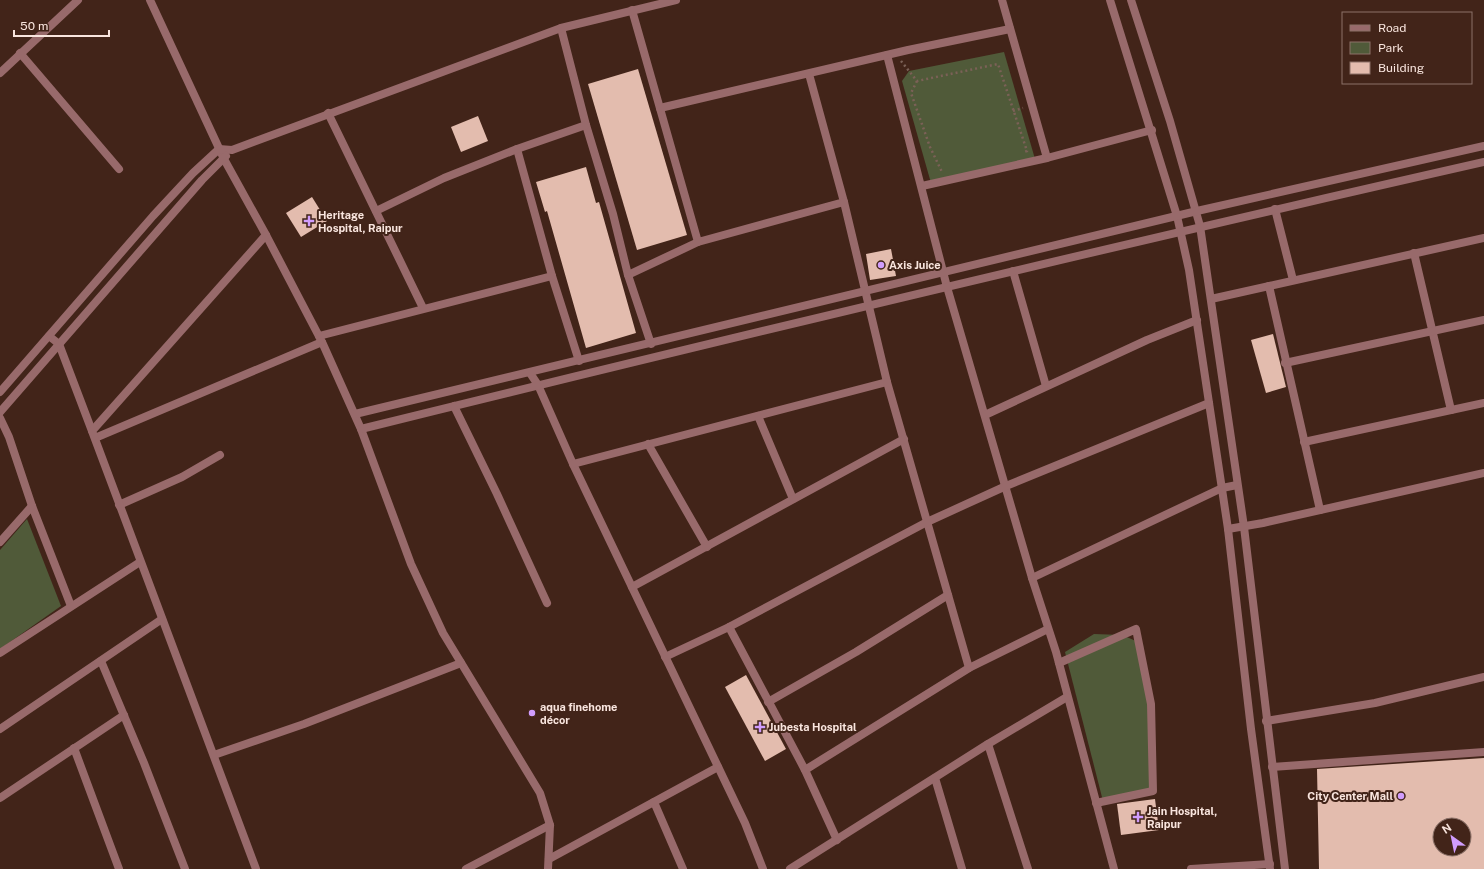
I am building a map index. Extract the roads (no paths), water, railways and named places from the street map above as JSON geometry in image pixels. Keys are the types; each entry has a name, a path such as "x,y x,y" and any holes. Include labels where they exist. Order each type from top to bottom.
{"street":[{"path":"0,73 78,0"},
{"path":"150,0 224,159 321,339 355,414 411,564 430,607 461,663 540,793 550,825 548,869"},
{"path":"0,392 153,216 193,173 219,149 232,150 328,113 561,28 676,0"},
{"path":"1002,0 1034,105 1047,158"},
{"path":"1110,0 1152,130 1181,231 1228,529 1251,729 1270,866 1191,869"},
{"path":"1131,0 1197,211 1200,226 1244,527 1284,869"},
{"path":"632,10 698,242"},
{"path":"561,28 586,125 613,214 628,275 651,344"},
{"path":"660,108 891,54 1010,29"},
{"path":"20,53 119,169"},
{"path":"891,54 947,287 1032,578 1059,663 1114,869"},
{"path":"809,74 844,202 887,382 969,668"},
{"path":"328,113 423,308"},
{"path":"376,211 444,178 517,149 586,125"},
{"path":"922,186 1047,158 1152,130"},
{"path":"355,414 651,344 864,290 1197,211 1484,146"},
{"path":"517,149 552,276 579,361"},
{"path":"0,412 202,180 232,150"},
{"path":"361,429 868,305 1200,226 1484,162"},
{"path":"628,275 698,242 844,202"},
{"path":"1275,209 1293,280"},
{"path":"94,435 266,235"},
{"path":"1211,299 1484,238"},
{"path":"1414,253 1451,410"},
{"path":"1013,271 1046,386"},
{"path":"94,435 321,339 423,308 552,276"},
{"path":"1269,286 1285,363 1320,510"},
{"path":"985,415 1046,386 1196,320"},
{"path":"1285,363 1484,320"},
{"path":"49,336 59,344 256,869"},
{"path":"530,373 538,385 572,464 745,823 763,869"},
{"path":"572,464 887,382"},
{"path":"1304,442 1484,403"},
{"path":"665,657 729,627 927,522 1006,486 1209,404"},
{"path":"454,406 497,494 547,603"},
{"path":"758,416 793,499"},
{"path":"0,418 18,462 32,506 71,606"},
{"path":"632,587 904,439"},
{"path":"648,444 707,546"},
{"path":"119,505 182,477 220,454"},
{"path":"1228,529 1244,527 1484,473"},
{"path":"1032,578 1222,488 1237,485"},
{"path":"0,542 32,506"},
{"path":"0,653 140,562"},
{"path":"768,702 856,652 948,595"},
{"path":"0,729 162,619"},
{"path":"729,627 805,770 837,840"},
{"path":"805,770 969,668 1048,629"},
{"path":"1059,663 1136,629 1151,704 1153,792 1096,803"},
{"path":"101,661 185,869"},
{"path":"214,755 304,724 461,663"},
{"path":"1266,721 1375,703 1484,677"},
{"path":"790,869 988,744 1067,697"},
{"path":"0,798 124,715"},
{"path":"988,744 1028,869"},
{"path":"74,748 119,869"},
{"path":"1272,767 1484,752"},
{"path":"549,859 718,767"},
{"path":"935,778 962,869"},
{"path":"654,802 683,869"},
{"path":"466,869 550,825"}],"place":[{"name":"Heritage Hospital, Raipur","path":"309,221"},
{"name":"Axis Juice","path":"881,265"},
{"name":"aqua finehome décor","path":"532,713"},
{"name":"Jubesta Hospital","path":"760,727"},
{"name":"City Center Mall","path":"1401,796"},
{"name":"Jain Hospital, Raipur","path":"1138,817"}]}
